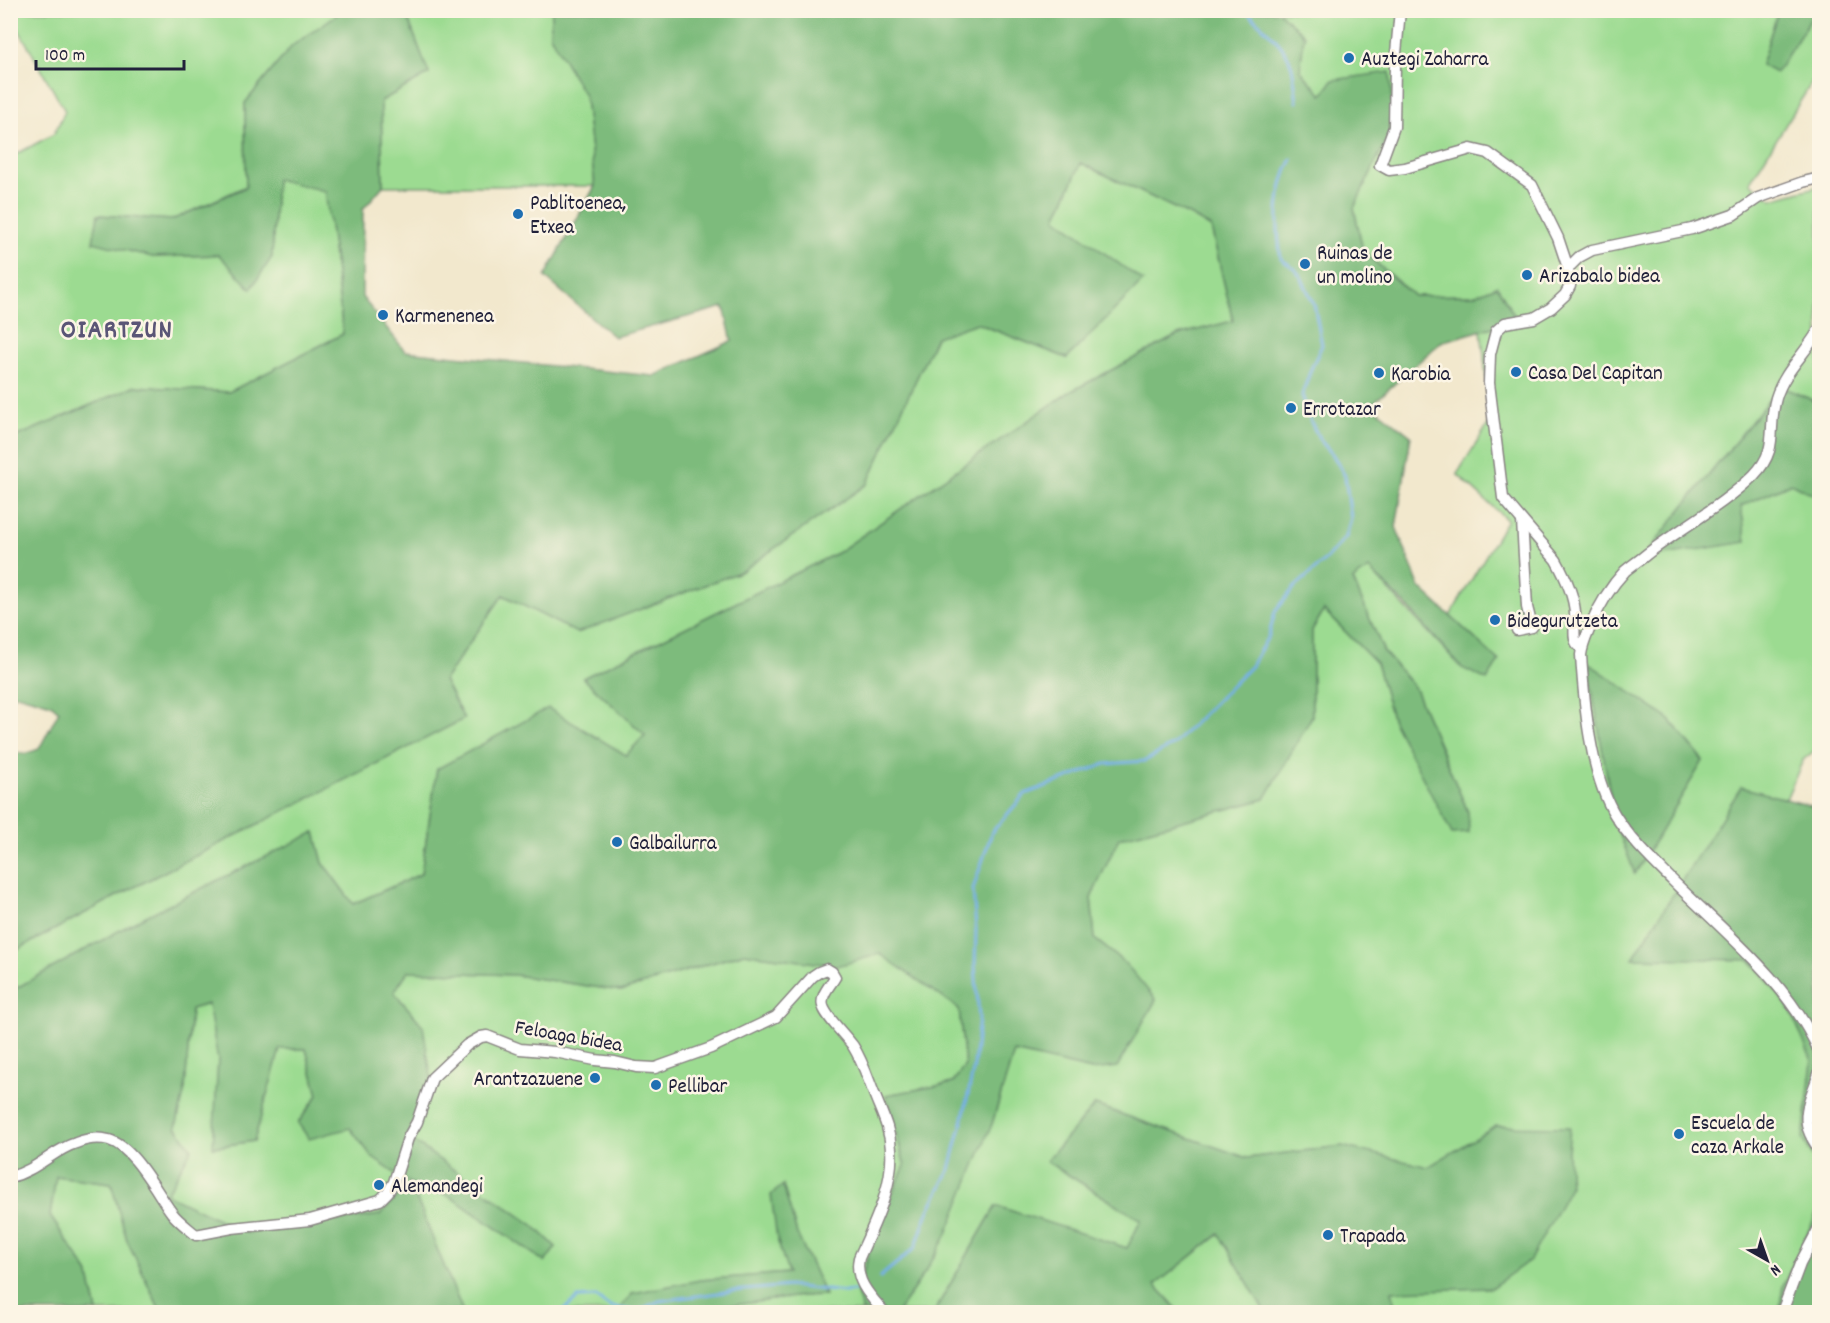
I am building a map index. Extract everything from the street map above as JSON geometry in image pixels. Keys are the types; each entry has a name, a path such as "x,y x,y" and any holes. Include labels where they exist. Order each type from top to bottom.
{"street":[{"path":"1400,10 1395,64 1394,127 1380,165 1389,170 1405,168 1471,149 1488,153 1532,185 1558,238 1568,268 1570,286 1560,301 1534,318 1505,323 1494,335 1490,354 1489,383 1501,493 1560,566 1573,599 1575,642 1578,647 1582,648"},
{"path":"1568,268 1579,257 1592,250 1692,229 1733,215 1758,198 1820,178"},
{"path":"1820,328 1781,383 1772,421 1770,450 1766,460 1741,487 1626,570 1605,599 1582,648 1582,678 1588,730 1600,779 1615,815 1652,861 1764,970 1805,1024 1820,1053"},
{"path":"1517,630 1532,627 1527,607 1522,521"},
{"name":"Feloaga bidea","path":"10,1177 28,1171 73,1144 92,1139 108,1140 122,1147 173,1214 196,1235 232,1228 310,1220 373,1203 388,1192 408,1138 417,1122 432,1078 475,1039 487,1036 520,1049 555,1052 636,1067 655,1068 711,1048 776,1017 813,976 826,969 832,972 834,977 822,998 822,1004 826,1014 843,1033 863,1062 889,1130 891,1170 886,1193 857,1268 861,1281 884,1312"},
{"path":"1820,1071 1807,1112 1806,1124 1820,1151"},
{"path":"1782,1312 1800,1264 1820,1226"}],"green space":[{"path":"552,10 1278,11 1304,35 1300,70 1322,95 1333,80 1390,72 1393,126 1354,208 1363,251 1414,296 1475,295 1497,286 1517,320 1441,342 1371,405 1411,436 1396,527 1420,588 1499,661 1487,680 1462,668 1405,604 1369,569 1353,580 1384,652 1414,687 1468,812 1469,833 1452,834 1393,721 1376,663 1324,610 1312,630 1312,716 1265,799 1119,838 1091,898 1095,939 1126,964 1156,1000 1117,1067 1092,1070 1014,1052 992,1124 946,1236 898,1312 863,1312 857,1293 878,1223 905,1166 886,1095 953,1083 965,1065 959,1009 880,954 837,966 744,953 621,991 515,975 408,971 394,992 423,1026 433,1088 407,1137 533,1225 556,1247 545,1262 448,1195 410,1183 463,1312 161,1312 127,1240 111,1183 56,1176 50,1216 88,1272 97,1312 11,1312 11,991 140,919 315,832 323,863 353,904 421,874 437,769 548,708 626,755 645,735 583,678 837,553 1068,393 1178,335 1233,321 1211,227 1081,163 1056,218 1143,281 1067,358 977,323 936,337 867,484 742,571 577,633 503,595 444,680 464,719 115,897 11,953 10,751 25,754 39,749 59,711 51,704 17,694 11,698 11,439 135,386 229,392 343,334 325,191 276,179 272,257 251,289 219,255 152,257 93,242 98,215 172,220 246,187 245,103 292,46 342,11 405,11 429,74 381,101 383,186 363,209 362,297 405,351 654,376 732,341 724,307 614,337 545,277 595,186 585,97 550,35","holes":["208,1004 218,1060 213,1147 254,1141 280,1049 306,1049 318,1095 298,1123 309,1139 350,1128 373,1158 409,1183 380,1215 247,1233 166,1194 192,1149 176,1127 185,1089 191,1009"]},
{"path":"11,11 342,11 292,46 245,103 246,186 172,220 98,215 153,257 219,255 272,257 276,178 326,191 343,334 229,392 135,386 11,439 11,157 54,134 65,111 11,16"},
{"path":"405,11 552,11 550,35 585,97 595,186 383,186 381,101 429,74"},
{"path":"1278,11 1778,11 1761,65 1814,11 1819,11 1819,71 1750,182 1772,199 1819,186 1819,403 1780,386 1649,550 1746,542 1741,506 1791,483 1819,498 1819,747 1803,760 1786,799 1741,788 1749,960 1781,995 1810,1039 1819,1159 1819,1215 1779,1312 1332,1312 1342,1146 1247,1158 1095,1105 1046,1161 1141,1220 1127,1249 996,1206 934,1312 898,1312 927,1269 992,1124 1014,1052 1092,1070 1126,964 1095,939 1091,898 1118,838 1265,798 1312,716 1312,630 1324,610 1376,663 1393,721 1468,812 1414,687 1384,652 1353,580 1369,569 1462,668 1499,661 1450,616 1507,520 1457,474 1491,420 1481,330 1517,320 1497,286 1475,295 1414,296 1363,251 1354,208 1393,126 1322,96 1300,70 1304,35","holes":["1587,662 1670,720 1703,760 1634,873"]},
{"path":"1778,11 1816,11 1776,73 1761,65"},
{"path":"1081,163 1211,228 1233,321 1178,335 1068,393 837,553 583,678 645,735 626,756 437,769 421,874 353,904 323,863 315,832 11,991 11,953 115,897 464,719 444,680 503,595 577,633 742,571 867,484 936,337 976,323 1067,358 1056,218"},
{"path":"1780,386 1819,403 1819,498 1791,483 1741,506 1746,542 1653,557 1649,550"},
{"path":"1587,662 1670,720 1703,761 1635,874 1615,822"},
{"path":"1741,787 1819,808 1819,1167 1803,1139 1812,1061 1790,1009 1751,960 1633,958"},
{"path":"745,953 837,966 880,953 959,1009 965,1065 953,1083 886,1095 905,1166 878,1223 857,1293 863,1312 680,1312 801,1296 825,1295 797,1234 783,1185 777,1239 789,1273 700,1280 620,1309 626,1312 463,1312 410,1183 448,1195 545,1262 556,1247 533,1225 407,1137 423,1026 394,992 408,971 515,975 621,991"},
{"path":"209,1004 218,1060 214,1147 254,1141 280,1049 306,1049 318,1095 298,1123 350,1128 373,1158 410,1183 380,1215 247,1233 165,1194 192,1149 176,1127 185,1089 191,1009"},
{"path":"1095,1105 1247,1158 1342,1146 1428,1167 1496,1126 1570,1127 1568,1152 1570,1187 1530,1260 1491,1288 1392,1291 1396,1312 1265,1312 1219,1234 1155,1285 1180,1312 934,1312 996,1206 1127,1248 1141,1220 1046,1161"},
{"path":"56,1176 111,1183 127,1240 161,1312 97,1312 88,1272 50,1216"},
{"path":"783,1185 797,1234 825,1295 801,1296 680,1312 626,1312 619,1309 633,1293 700,1280 788,1273 777,1239 771,1195"},
{"path":"1819,1208 1819,1312 1779,1312 1783,1286"},
{"path":"1220,1234 1265,1312 1180,1312 1155,1285"}],"waterway":[{"path":"1245,10 1271,35 1288,57 1297,102"},
{"path":"880,1277 915,1248 928,1212 950,1169 963,1118 974,1066 979,1018 973,889 992,832 1025,794 1105,764 1145,761 1174,744 1251,666 1269,635 1275,612 1294,588 1346,537 1351,518 1345,476 1333,455 1320,440 1302,395 1322,345 1314,304 1301,277 1294,268 1281,259 1278,208 1282,183 1292,159"},
{"path":"561,1312 578,1298 596,1297 610,1307 637,1311 659,1301 733,1291 789,1286 855,1291"}],"place":[{"name":"Auztegi Zaharra","path":"1349,58"},
{"name":"Pablitoenea, Etxea","path":"518,214"},
{"name":"Ruinas de un molino","path":"1305,264"},
{"name":"Arizabalo bidea","path":"1527,275"},
{"name":"Karmenenea","path":"383,315"},
{"name":"Casa Del Capitan","path":"1516,372"},
{"name":"Karobia","path":"1379,373"},
{"name":"Errotazar","path":"1291,408"},
{"name":"Bidegurutzeta","path":"1495,620"},
{"name":"Galbailurra","path":"617,842"},
{"name":"Arantzazuene","path":"595,1078"},
{"name":"Pellibar","path":"656,1085"},
{"name":"Escuela de caza Arkale","path":"1679,1134"},
{"name":"Alemandegi","path":"379,1185"},
{"name":"Trapada","path":"1328,1235"}],"district":[{"name":"OIARTZUN","path":"117,328"}]}
